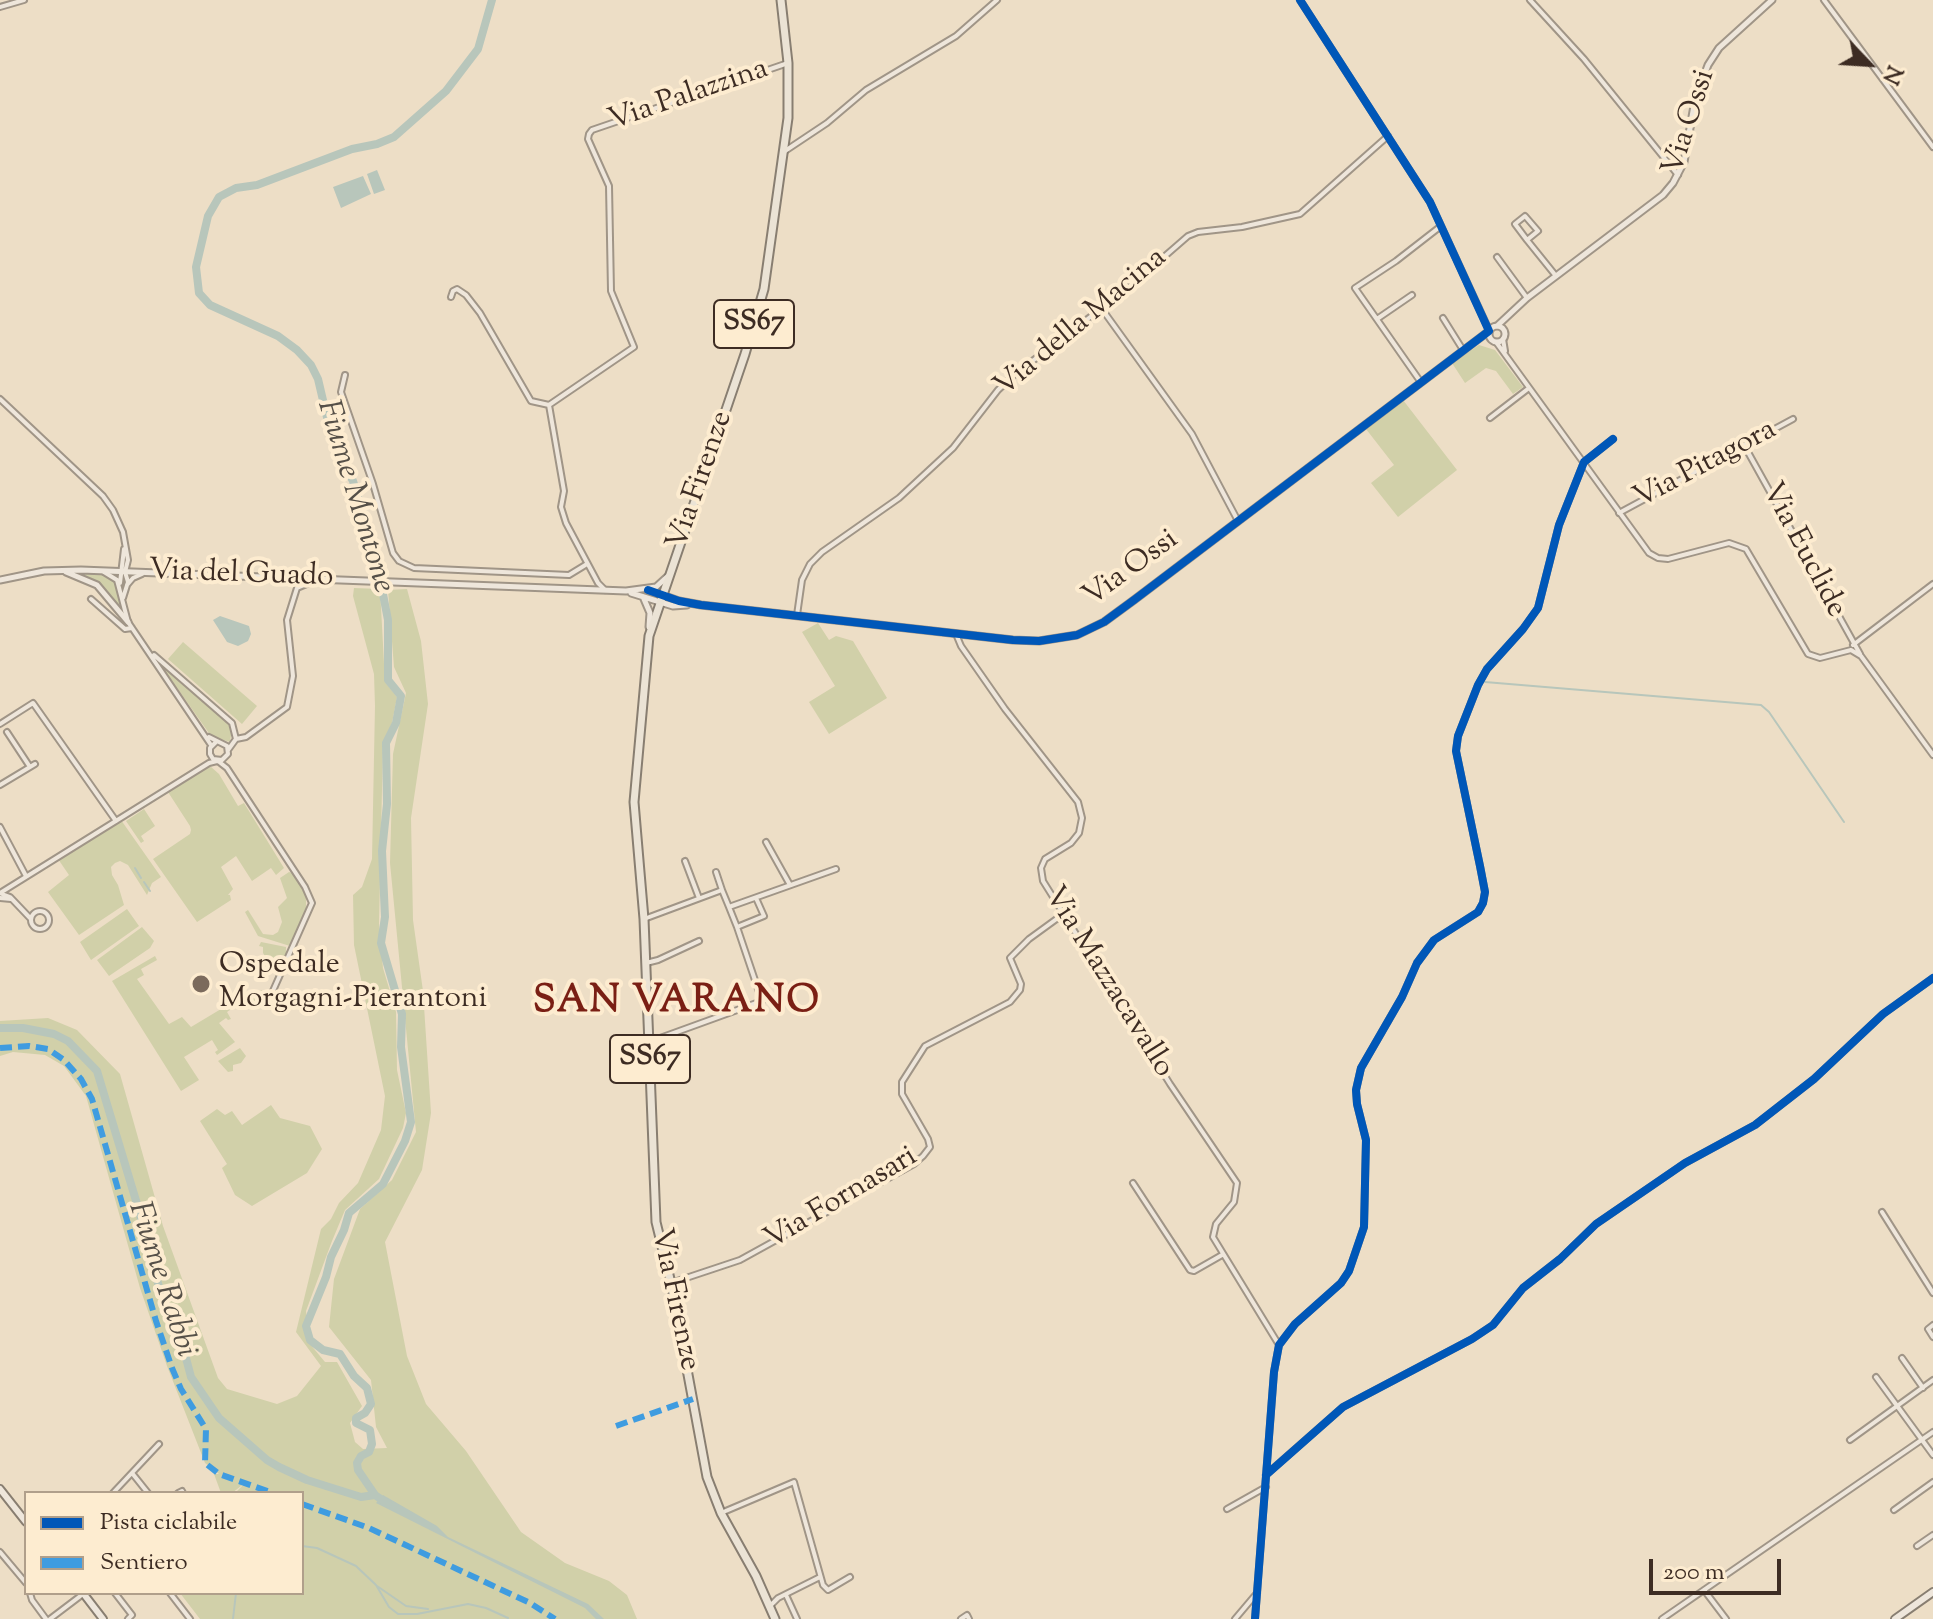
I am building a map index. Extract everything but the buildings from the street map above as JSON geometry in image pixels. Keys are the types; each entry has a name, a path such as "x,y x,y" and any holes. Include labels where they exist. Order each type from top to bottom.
{"main road":[{"name":"Via Firenze","path":"775,1619 721,1513 707,1477 654,1204 644,919 634,802 649,636 745,354 764,289 785,151 788,63 781,0"},
{"path":"0,1489 24,1519"},
{"path":"1895,1619 1933,1592"},
{"path":"85,1595 103,1619"}],"street":[{"path":"0,7 24,0"},
{"path":"785,151 889,75 956,36 997,0"},
{"path":"1300,0 1430,202 1485,321 1504,336"},
{"path":"1530,0 1584,59 1678,175"},
{"name":"Via Ossi","path":"661,598 673,602 1039,641 1077,635 1104,622 1477,341 1527,298 1663,195 1684,162 1700,81 1708,65 1719,48 1772,0"},
{"path":"1824,0 1933,147"},
{"name":"Via Palazzina","path":"549,405 634,347 611,291 609,186 588,139 589,134 592,130 788,63"},
{"name":"Via della Macina","path":"797,615 802,580 810,564 822,552 899,498 953,448 1014,375 1102,309 1188,236 1300,214 1388,136"},
{"path":"1527,240 1538,231 1525,216 1515,224 1527,240 1556,276"},
{"path":"1420,381 1355,288 1441,226"},
{"path":"1497,257 1527,298"},
{"path":"451,297 457,289 466,295 488,326 531,401 549,405 564,491 561,507 587,564 605,590"},
{"path":"1377,319 1412,295"},
{"path":"1102,309 1192,434 1238,521"},
{"path":"1505,353 1504,336 1509,314"},
{"path":"1443,318 1463,350"},
{"path":"1493,328 1493,341 1584,462 1640,544 1658,558 1668,559 1729,543 1738,544 1750,556 1808,654 1820,658 1851,650 1861,656"},
{"name":"Via Ossi","path":"1477,341 1493,341 1504,336"},
{"path":"345,375 341,392 393,553 399,561 414,568 569,575 587,564"},
{"path":"1490,418 1529,388"},
{"path":"0,399 103,496 123,532 123,598 130,625"},
{"name":"Via Pitagora","path":"1619,513 1793,419"},
{"path":"1255,1619 1279,1345 1295,1324 1341,1283 1349,1271 1364,1227 1366,1140 1356,1090 1361,1068 1402,997 1417,963 1434,940 1478,912 1483,903 1483,879 1456,751 1458,736 1487,669 1538,608 1550,556 1584,462 1613,439"},
{"name":"Via Euclide","path":"1744,445 1853,645 1933,755"},
{"path":"102,571 125,559"},
{"path":"123,586 144,573 125,559"},
{"path":"61,571 97,585 106,593 207,736 214,744 228,748"},
{"path":"102,571 123,586"},
{"name":"Via del Guado","path":"0,580 21,574 102,571 648,590 661,598"},
{"path":"648,590 662,583 670,574"},
{"path":"649,636 658,616 673,602 670,574"},
{"path":"31,916 39,911 45,913 49,925 45,929 36,928 32,925 31,916 0,894 217,761 235,741 246,737 287,707 293,676 287,620 297,588 318,579"},
{"path":"1853,645 1933,584"},
{"name":"Via del Guado","path":"626,591 644,598 661,598"},
{"path":"644,598 650,613 649,636"},
{"path":"91,599 125,629 130,625"},
{"name":"Via Mazzacavallo","path":"956,633 961,646 1005,709 1078,802 1082,818 1079,833 1071,843 1045,859 1041,868 1043,881 1237,1183 1234,1202 1216,1224 1213,1237 1279,1345"},
{"path":"149,651 232,723 235,741"},
{"path":"0,724 34,704 116,821"},
{"path":"7,732 30,767"},
{"path":"214,744 209,751 305,887 312,903 272,993"},
{"path":"0,785 35,764"},
{"path":"0,827 26,876"},
{"path":"766,842 790,885"},
{"path":"685,861 699,898"},
{"path":"729,907 836,869"},
{"path":"649,1042 762,1001 716,872"},
{"path":"644,919 722,890"},
{"path":"737,927 764,916 756,897"},
{"name":"Via Fornasari","path":"671,1283 740,1260 914,1164 923,1156 930,1147 928,1139 900,1089 908,1072 925,1046 1010,1002 1021,984 1010,958 1029,939 1062,915"},
{"path":"646,963 699,941"},
{"path":"1266,1475 1343,1407 1493,1325 1518,1293 1596,1224 1685,1163 1755,1125 1814,1079 1883,1014 1933,978"},
{"path":"1133,1183 1190,1270 1194,1271 1222,1255"},
{"path":"1882,1212 1933,1293"},
{"path":"1933,1325 1928,1329 1933,1337"},
{"path":"1902,1358 1923,1388"},
{"path":"1876,1377 1933,1455"},
{"path":"1850,1440 1933,1380"},
{"path":"1662,1619 1933,1432"},
{"path":"115,1491 159,1444"},
{"path":"132,1472 146,1491"},
{"path":"721,1513 794,1482 823,1585 828,1590 850,1577"},
{"path":"1894,1510 1933,1482"},
{"path":"1227,1509 1266,1487"},
{"path":"1917,1546 1933,1535"},
{"path":"0,1552 24,1581"},
{"path":"765,1597 778,1598 820,1577"},
{"path":"1704,1590 1726,1619"},
{"path":"1235,1619 1259,1591"},
{"path":"31,1595 48,1619 80,1595"},
{"path":"116,1595 130,1617"},
{"path":"172,1595 190,1619"},
{"path":"786,1595 797,1619"},
{"path":"770,1607 778,1598"},
{"path":"961,1619 968,1617"}],"green space":[{"path":"1479,345 1495,350 1523,387 1513,394 1496,371 1486,368 1465,383 1452,363"},
{"path":"1403,400 1457,470 1398,517 1371,483 1394,465 1366,429"},
{"path":"77,573 105,575 116,582 122,611 97,582"},
{"path":"354,588 380,589 385,682 397,697 392,723 383,744 379,924 383,968 396,1012 397,1070 406,1113 403,1128 379,1179 345,1210 332,1241 306,1311 310,1344 325,1362 337,1362 362,1406 350,1423 355,1442 363,1449 387,1448 376,1427 371,1380 329,1327 334,1279 360,1209 392,1180 416,1132 390,863 393,754 406,693 394,667 388,590 407,589 421,641 428,704 411,818 413,920 423,991 431,1113 422,1170 385,1242 407,1356 426,1404 466,1451 521,1532 565,1563 609,1581 627,1595 637,1619 200,1619 182,1595 304,1595 304,1491 237,1491 245,1483 235,1491 220,1491 214,1474 219,1474 205,1463 140,1288 86,1096 64,1066 45,1055 13,1052 0,1056 0,1021 48,1018 77,1030 120,1074 163,1226 218,1378 227,1389 277,1404 297,1396 321,1366 296,1332 321,1229 358,1183 381,1130 385,1096 354,945 353,895 362,887 372,859 375,706 374,674 353,596"},
{"path":"818,623 829,640 836,636 853,641 887,698 829,734 809,702 835,686 802,632"},
{"path":"183,642 257,706 242,724 168,659"},
{"path":"160,664 227,723 232,729 230,742 211,736"},
{"path":"210,766 219,774 238,806 244,803 284,868 276,875 271,868 252,881 236,856 221,867 233,889 228,895 231,900 197,922 153,859 190,834 191,830 168,792"},
{"path":"144,809 155,826 141,836 144,841 141,843 126,821"},
{"path":"121,820 161,877 152,883 147,895 128,865 120,861 115,863 111,867 112,875 124,905 79,935 48,892 69,875 58,859"},
{"path":"289,872 306,895 306,912 290,946 258,936 245,912 248,910 263,934 278,932 282,922 278,907 287,898 280,878"},
{"path":"127,909 139,926 91,960 80,942"},
{"path":"142,927 154,941 150,948 109,976 97,960"},
{"path":"261,942 286,947 286,954 276,968 263,953 263,947 259,946"},
{"path":"155,956 157,960 141,969 144,975 137,979 169,1024 182,1017 191,1027 251,991 257,993 262,990 265,997 255,1005 251,998 240,1003 227,1012 231,1019 226,1018 219,1023 235,1042 217,1055 215,1052 218,1050 212,1040 184,1057 199,1080 181,1091 112,981"},
{"path":"240,1048 246,1056 241,1063 233,1065 233,1071 228,1072 218,1061"},
{"path":"271,1105 280,1118 310,1126 322,1149 307,1173 252,1206 235,1195 222,1168 227,1164 200,1121 217,1109 225,1115 232,1111 242,1125"}],"shaded area":[{"path":"377,170 385,190 374,194 367,174"},
{"path":"363,176 371,194 341,208 333,187"},
{"path":"220,616 249,626 251,634 248,641 238,646 227,642 213,620"},
{"path":"383,1495 437,1526 448,1537 588,1604 604,1619 596,1619 585,1608 376,1503"}],"waterway":[{"name":"Fiume Montone","path":"388,1504 375,1495 358,1470 357,1463 361,1456 369,1452 372,1444 370,1430 356,1423 356,1418 365,1413 371,1404 367,1388 354,1376 340,1354 323,1350 310,1340 306,1326 349,1213 383,1184 411,1122 401,1047 402,1014 381,943 385,917 382,851 387,804 386,743 396,723 401,696 388,680 388,620 375,553 353,481 334,447 318,379 311,365 278,336 210,305 199,293 196,267 208,216 219,197 236,188 257,185 352,149 394,137 446,91 478,49 492,0"},
{"path":"1485,682 1761,705 1769,712 1844,822"},
{"path":"135,868 141,878"},
{"path":"144,882 150,891"},
{"name":"Fiume Rabbi","path":"0,1028 23,1028 54,1034 68,1041 97,1071 159,1287 182,1343 191,1377 219,1418 279,1467 307,1480 361,1497 375,1495"},
{"path":"304,1546 317,1548 356,1566 376,1585 389,1607 398,1614 417,1614 468,1604 508,1618"},
{"path":"377,1586 406,1606 428,1609"},
{"path":"233,1619 236,1595"}],"marked path":[{"path":"0,1048 29,1046 48,1049 64,1060 81,1079 92,1099 172,1368 206,1429 205,1463 219,1474 267,1491"},
{"path":"616,1426 693,1399"},
{"path":"304,1505 369,1528 530,1603 555,1619"}],"cycle path":[{"path":"648,590 701,605 1013,640 1039,641 1077,635 1104,622 1134,600 1489,331 1430,202 1300,0"},
{"path":"1255,1619 1274,1372 1279,1345 1295,1324 1341,1283 1349,1271 1364,1227 1366,1140 1356,1090 1361,1068 1402,997 1417,963 1434,940 1478,912 1483,903 1485,892 1456,751 1458,736 1487,669 1538,608 1559,525 1584,462 1613,439"},
{"path":"1266,1475 1343,1407 1493,1325 1523,1288 1560,1259 1596,1224 1685,1163 1755,1125 1814,1079 1883,1014 1933,978"}],"place":[{"name":"Ospedale Morgagni-Pierantoni","path":"201,984"}],"district":[{"name":"SAN VARANO","path":"677,1005"}]}
